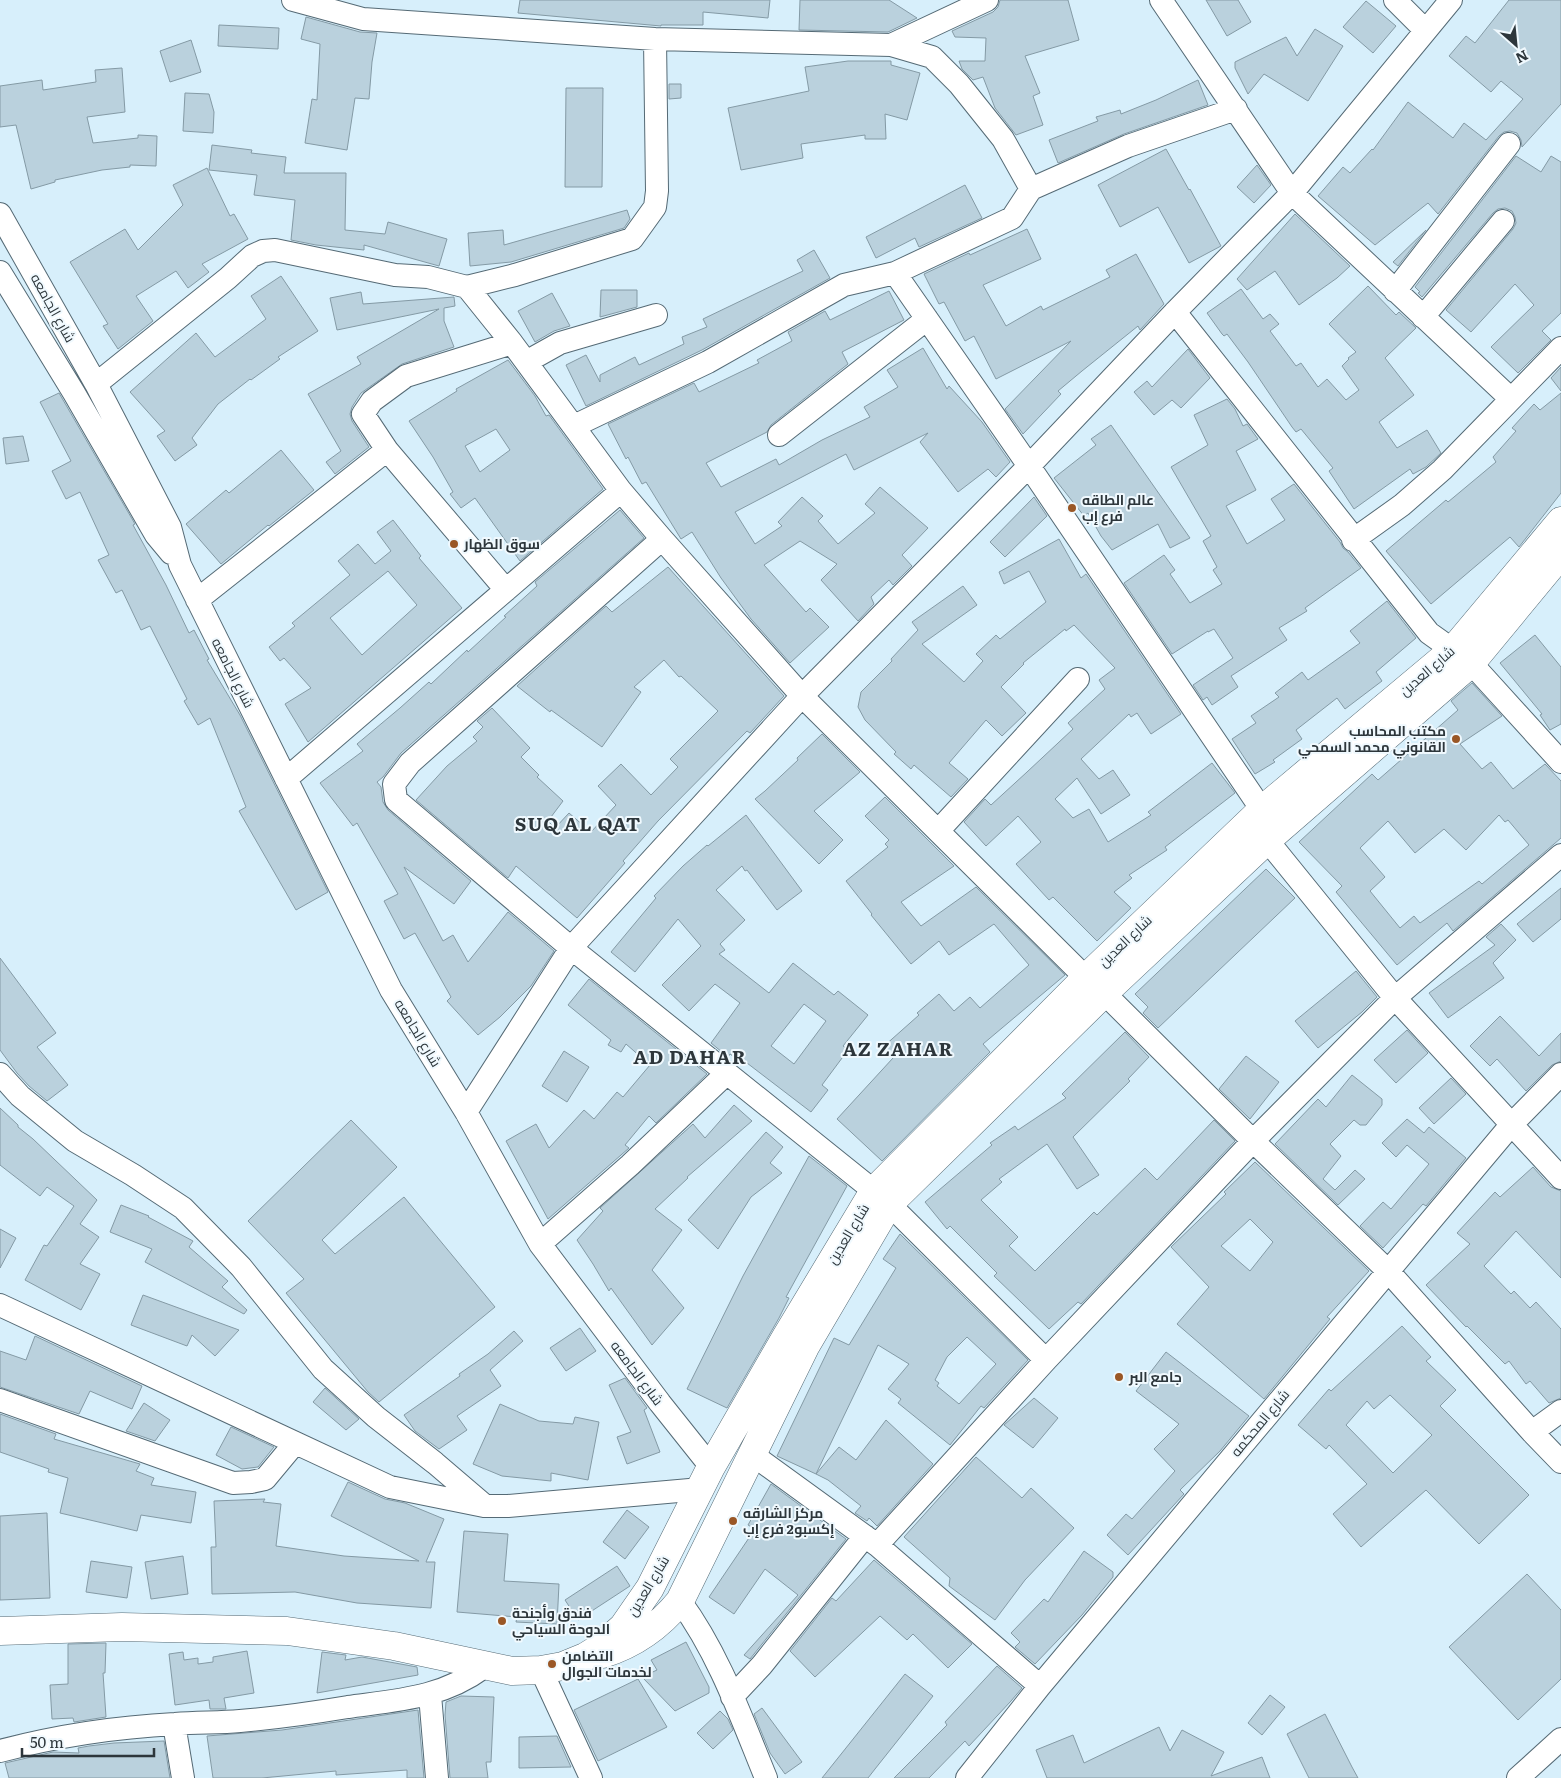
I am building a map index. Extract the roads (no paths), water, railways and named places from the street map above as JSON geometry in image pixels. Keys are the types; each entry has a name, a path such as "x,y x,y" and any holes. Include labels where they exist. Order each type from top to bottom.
{"main road":[{"name":"شارع العدين","path":"585,1657 611,1638 634,1614 650,1588 706,1478 786,1337 882,1198 1095,986 1262,810 1462,657 1561,521"},
{"name":"شارع العدين","path":"1095,986 1267,840 1462,657 1561,554"},
{"name":"شارع العدين","path":"585,1657 609,1652 632,1643 659,1624 680,1601 805,1347 882,1198"},
{"path":"0,1631 122,1627 287,1631 394,1646 512,1672 563,1666 585,1657"}],"street":[{"path":"293,0 363,19 655,39 891,45 932,57 959,84 1003,139 1031,189"},
{"path":"891,45 987,0"},
{"path":"1161,0 1292,193 1511,399"},
{"path":"1395,0 1425,30"},
{"path":"466,1112 571,948 802,696 1029,466 1175,312 1292,193 1451,0"},
{"path":"96,384 228,278 252,256 263,251 275,250 395,275 428,277 467,287 515,275 632,239 655,207 657,191 655,39"},
{"path":"574,426 708,362 844,285 895,272 1012,218 1031,189 1128,146 1236,109"},
{"path":"1395,290 1509,144"},
{"name":"شارع الجامعه","path":"0,214 96,384 170,527 180,565 392,990 466,1112 540,1244 660,1404 706,1478"},
{"path":"1424,317 1503,221"},
{"name":"شارع الجامعه","path":"0,272 74,393 156,535 180,565"},
{"path":"895,272 1262,810"},
{"path":"467,287 512,343 621,491 802,696 1095,986 1388,1271 1561,1462"},
{"path":"1175,312 1353,540 1429,633 1462,657 1561,762"},
{"path":"526,362 560,342 656,315"},
{"path":"779,435 927,319"},
{"path":"506,590 388,450 363,414 372,401 406,376 512,343"},
{"path":"1353,540 1402,505 1442,470 1561,348"},
{"path":"197,600 388,450"},
{"path":"286,779 621,491"},
{"path":"662,539 410,763 394,784 396,800 571,948 882,1198 1046,1360"},
{"path":"938,831 1078,678"},
{"path":"1267,840 1395,998 1561,1178"},
{"path":"732,1697 871,1540 1046,1360 1253,1141 1395,998 1561,855"},
{"path":"540,1244 630,1165 727,1073"},
{"path":"0,1074 20,1096 75,1141 134,1175 183,1208 241,1267 323,1370 376,1417 435,1463 484,1506"},
{"name":"شارع المحكمه","path":"967,1778 1040,1686 1511,1124 1561,1074"},
{"path":"0,1305 390,1488 484,1506 508,1506 706,1478"},
{"path":"0,1400 233,1483 265,1479 295,1444"},
{"path":"1532,1432 1561,1411"},
{"path":"753,1455 871,1540 1040,1686"},
{"path":"680,1601 694,1620 713,1654 766,1778"},
{"path":"0,1751 29,1743 101,1732 174,1724 267,1718 430,1695 458,1684 484,1667"},
{"path":"541,1670 591,1778"},
{"path":"430,1695 437,1778"},
{"path":"174,1724 183,1778"},
{"path":"1518,1778 1561,1739"}],"place":[{"name":"عالم الطاقه فرع إب","path":"1072,508"},
{"name":"سوق الظهار","path":"454,544"},
{"name":"مكتب المحاسب القانوني محمد السمحي","path":"1456,739"},
{"name":"جامع البر","path":"1119,1377"},
{"name":"مركز الشارقه إكسبو2 فرع إب","path":"733,1521"},
{"name":"فندق وأجنحة الدوحة السياحي","path":"502,1621"},
{"name":"التضامن لخدمات الجوال","path":"552,1664"}],"district":[{"name":"SUQ AL QAT","path":"578,824"},
{"name":"AZ ZAHAR","path":"898,1049"},
{"name":"AD DAHAR","path":"690,1057"}]}
